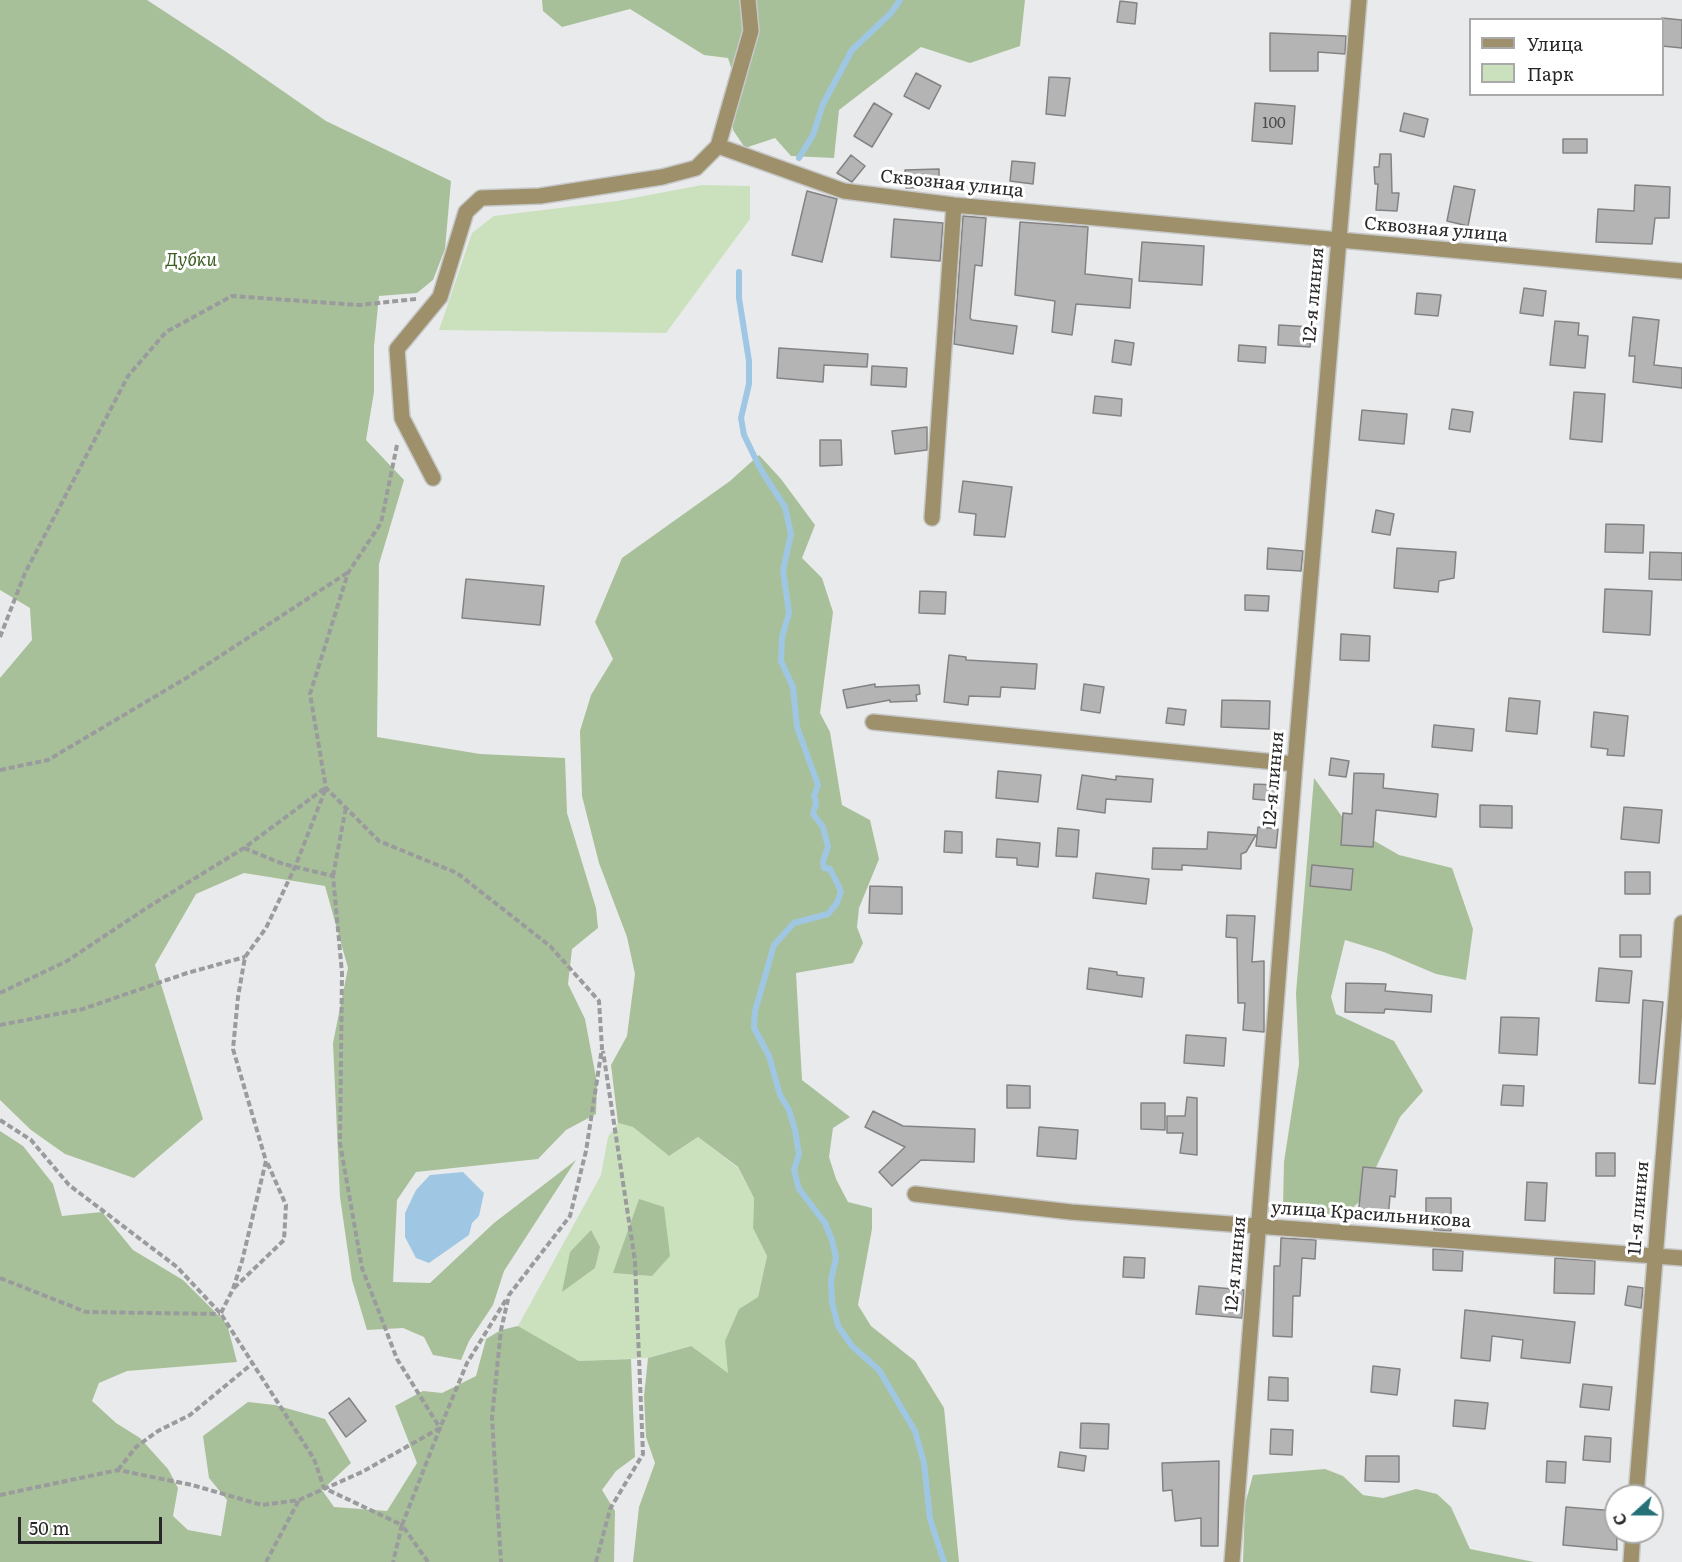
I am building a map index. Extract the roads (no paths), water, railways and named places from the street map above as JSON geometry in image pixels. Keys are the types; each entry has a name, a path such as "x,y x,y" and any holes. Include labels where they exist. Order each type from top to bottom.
{"street":[{"path":"433,478 402,418 397,349 440,297 466,212 481,198 540,196 662,177 696,168 718,146 751,31 748,0"},
{"name":"12-я линия","path":"1233,1562 1295,764 1359,0"},
{"name":"Сквозная улица","path":"718,146 844,191 954,205 1682,271"},
{"path":"932,518 954,205"},
{"path":"873,722 1295,764"},
{"name":"11-я линия","path":"1637,1484 1682,923"},
{"name":"улица Красильникова","path":"915,1194 1071,1212 1682,1258"},
{"path":"1631,1562 1633,1544"}],"water":[{"path":"463,1172 484,1193 479,1216 472,1223 469,1235 429,1263 416,1258 405,1237 405,1213 416,1190 430,1175"}],"waterway":[{"path":"799,158 813,135 823,104 852,50 891,13 900,0"},
{"path":"739,272 739,298 749,361 749,384 741,418 744,435 761,470 785,507 791,534 783,570 789,613 782,637 781,661 793,687 797,727 818,785 814,796 816,803 813,814 823,827 828,847 823,861 824,868 830,869 841,891 837,903 828,914 794,923 774,945 755,1011 754,1028 769,1056 780,1095 789,1110 795,1130 799,1154 794,1170 799,1189 825,1223 832,1240 836,1258 831,1280 832,1302 838,1326 852,1346 879,1370 915,1431 924,1463 930,1519 944,1562"}],"park label":[{"name":"Дубки","path":"191,261"}]}
